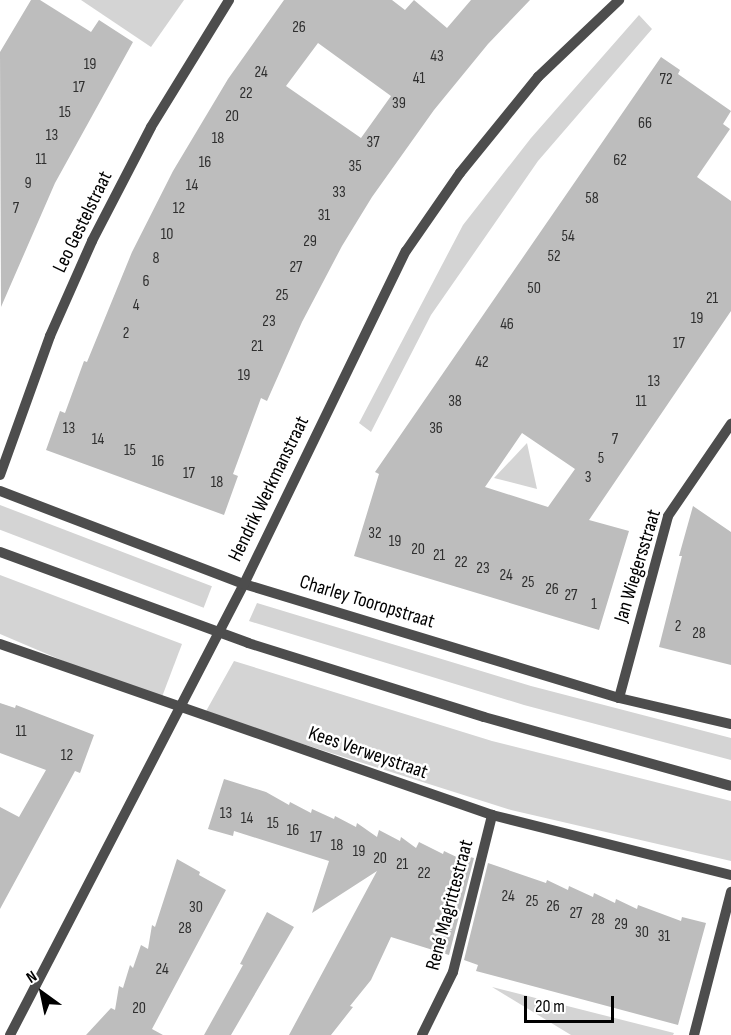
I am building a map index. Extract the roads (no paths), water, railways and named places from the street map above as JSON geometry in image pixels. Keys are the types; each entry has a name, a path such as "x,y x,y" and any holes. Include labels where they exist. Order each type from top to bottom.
{"street":[{"name":"Leo Gestelstraat","path":"0,475 50,336 92,241 151,128 229,0"},
{"name":"Hendrik Werkmanstraat","path":"10,1035 244,584 406,251 460,174 538,77 619,0"},
{"name":"Jan Wiegersstraat","path":"620,698 668,516 731,424"},
{"name":"Charley Tooropstraat","path":"0,492 244,584 620,698 731,724"},
{"path":"0,552 218,633 484,717 731,786"},
{"name":"Kees Verweystraat","path":"0,644 492,815 731,875"},
{"name":"René Magrittestraat","path":"422,1035 453,972 492,815"},
{"path":"694,1035 731,892"}]}
